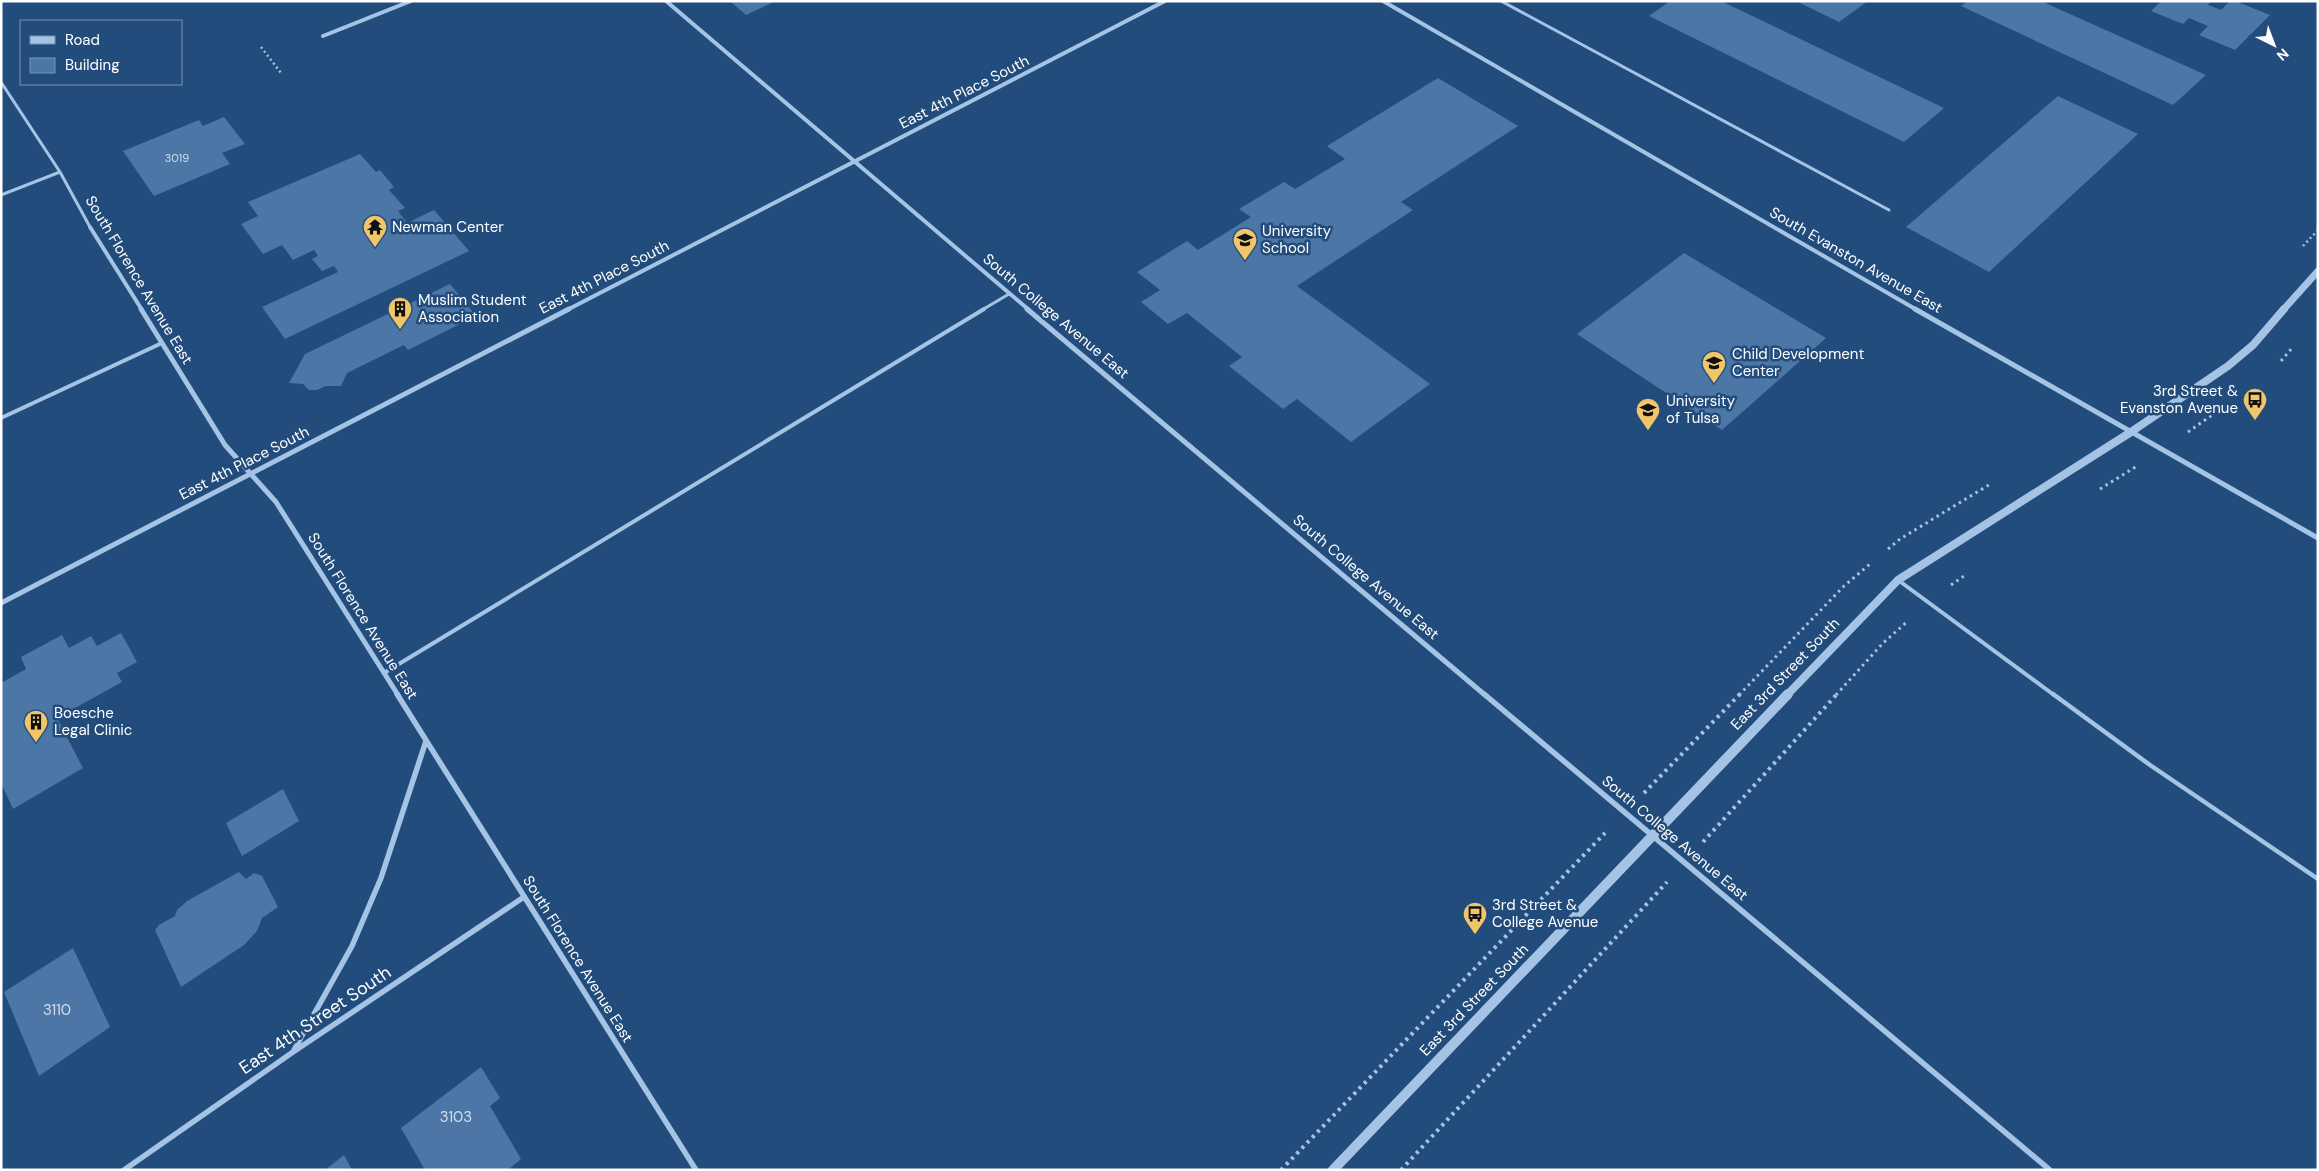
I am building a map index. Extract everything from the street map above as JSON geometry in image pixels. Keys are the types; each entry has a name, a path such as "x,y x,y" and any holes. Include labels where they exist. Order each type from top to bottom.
{"street":[{"path":"323,36 411,1"},
{"name":"South College Avenue East","path":"666,1 1010,294 2050,1170"},
{"name":"East 4th Place South","path":"1,602 1165,1"},
{"name":"South Evanston Avenue East","path":"1383,1 1923,314 2318,538"},
{"name":"South Florence Avenue East","path":"1,82 60,172 90,227 225,445 276,502 292,526 696,1170"},
{"path":"1,195 60,172"},
{"name":"East 3rd Street South","path":"1339,1168 1652,834 1898,580 1952,544 2132,432 2228,366 2253,345 2318,271"},
{"path":"293,1052 352,946 381,878 426,742"},
{"name":"East 4th Street South","path":"124,1170 293,1052 524,897"}],"lane":[{"path":"1501,1 1889,210"},
{"path":"384,673 1010,294"},
{"path":"1,418 162,343"},
{"path":"1898,580 2150,765 2318,879"}],"path":[{"path":"261,47 281,73"},
{"path":"2278,363 2296,344"},
{"path":"2098,490 2164,450 2229,403"},
{"path":"1401,1170 1883,643 1929,603 1970,572"}],"building":[{"path":"730,1 776,1 746,15"},
{"path":"1670,1 1721,1 1944,108 1904,142 1649,16"},
{"path":"1796,1 1868,1 1839,22"},
{"path":"1968,1 2041,1 2206,75 2173,105 1961,6"},
{"path":"2161,1 2211,1 2208,5 2221,10 2230,1 2235,1 2270,15 2235,50 2199,35 2208,26 2189,18 2183,24 2151,11"},
{"name":"University School","path":"1438,78 1518,126 1401,202 1413,210 1297,286 1430,384 1351,442 1297,399 1283,409 1229,366 1242,357 1187,313 1168,324 1141,302 1160,290 1137,272 1187,241 1198,250 1251,217 1239,209 1284,182 1295,189 1345,159 1327,146"},
{"path":"2058,96 2138,134 1989,272 1906,227"},
{"path":"224,117 245,144 222,153 230,164 154,196 123,151 199,120 203,126"},
{"name":"Newman Center","path":"360,154 376,172 380,170 394,187 389,190 405,208 398,211 407,223 434,210 469,251 285,339 262,307 338,272 334,266 322,271 312,259 318,256 314,250 293,260 282,245 263,254 241,224 258,216 248,202"},
{"name":"Child Development Center","path":"1684,253 1826,338 1722,430 1577,334"},
{"name":"Muslim Student Association","path":"450,284 476,316 408,350 404,345 347,373 341,386 326,386 317,390 309,390 303,384 289,383 305,354"},
{"name":"Boesche Legal Clinic","path":"121,633 137,662 117,673 122,682 57,718 83,768 13,809 1,783 1,683 26,669 21,657 62,635 69,648 91,636 97,646"},
{"path":"283,789 299,821 242,856 226,823"},
{"path":"239,872 246,879 254,873 262,876 278,907 262,918 257,931 244,945 181,987 155,930 159,925 175,916 177,910 187,901"},
{"path":"73,948 110,1027 39,1076 4,992"},
{"path":"481,1067 500,1098 490,1106 521,1159 508,1170 425,1170 401,1128"},
{"path":"344,1155 352,1170 325,1170"}],"place":[{"name":"Newman Center","path":"375,248"},
{"name":"University School","path":"1245,261"},
{"name":"Muslim Student Association","path":"400,330"},
{"name":"Child Development Center","path":"1714,384"},
{"name":"3rd Street & Evanston Avenue","path":"2255,421"},
{"name":"University of Tulsa","path":"1648,431"},
{"name":"Boesche Legal Clinic","path":"36,743"},
{"name":"3rd Street & College Avenue","path":"1475,935"}]}
